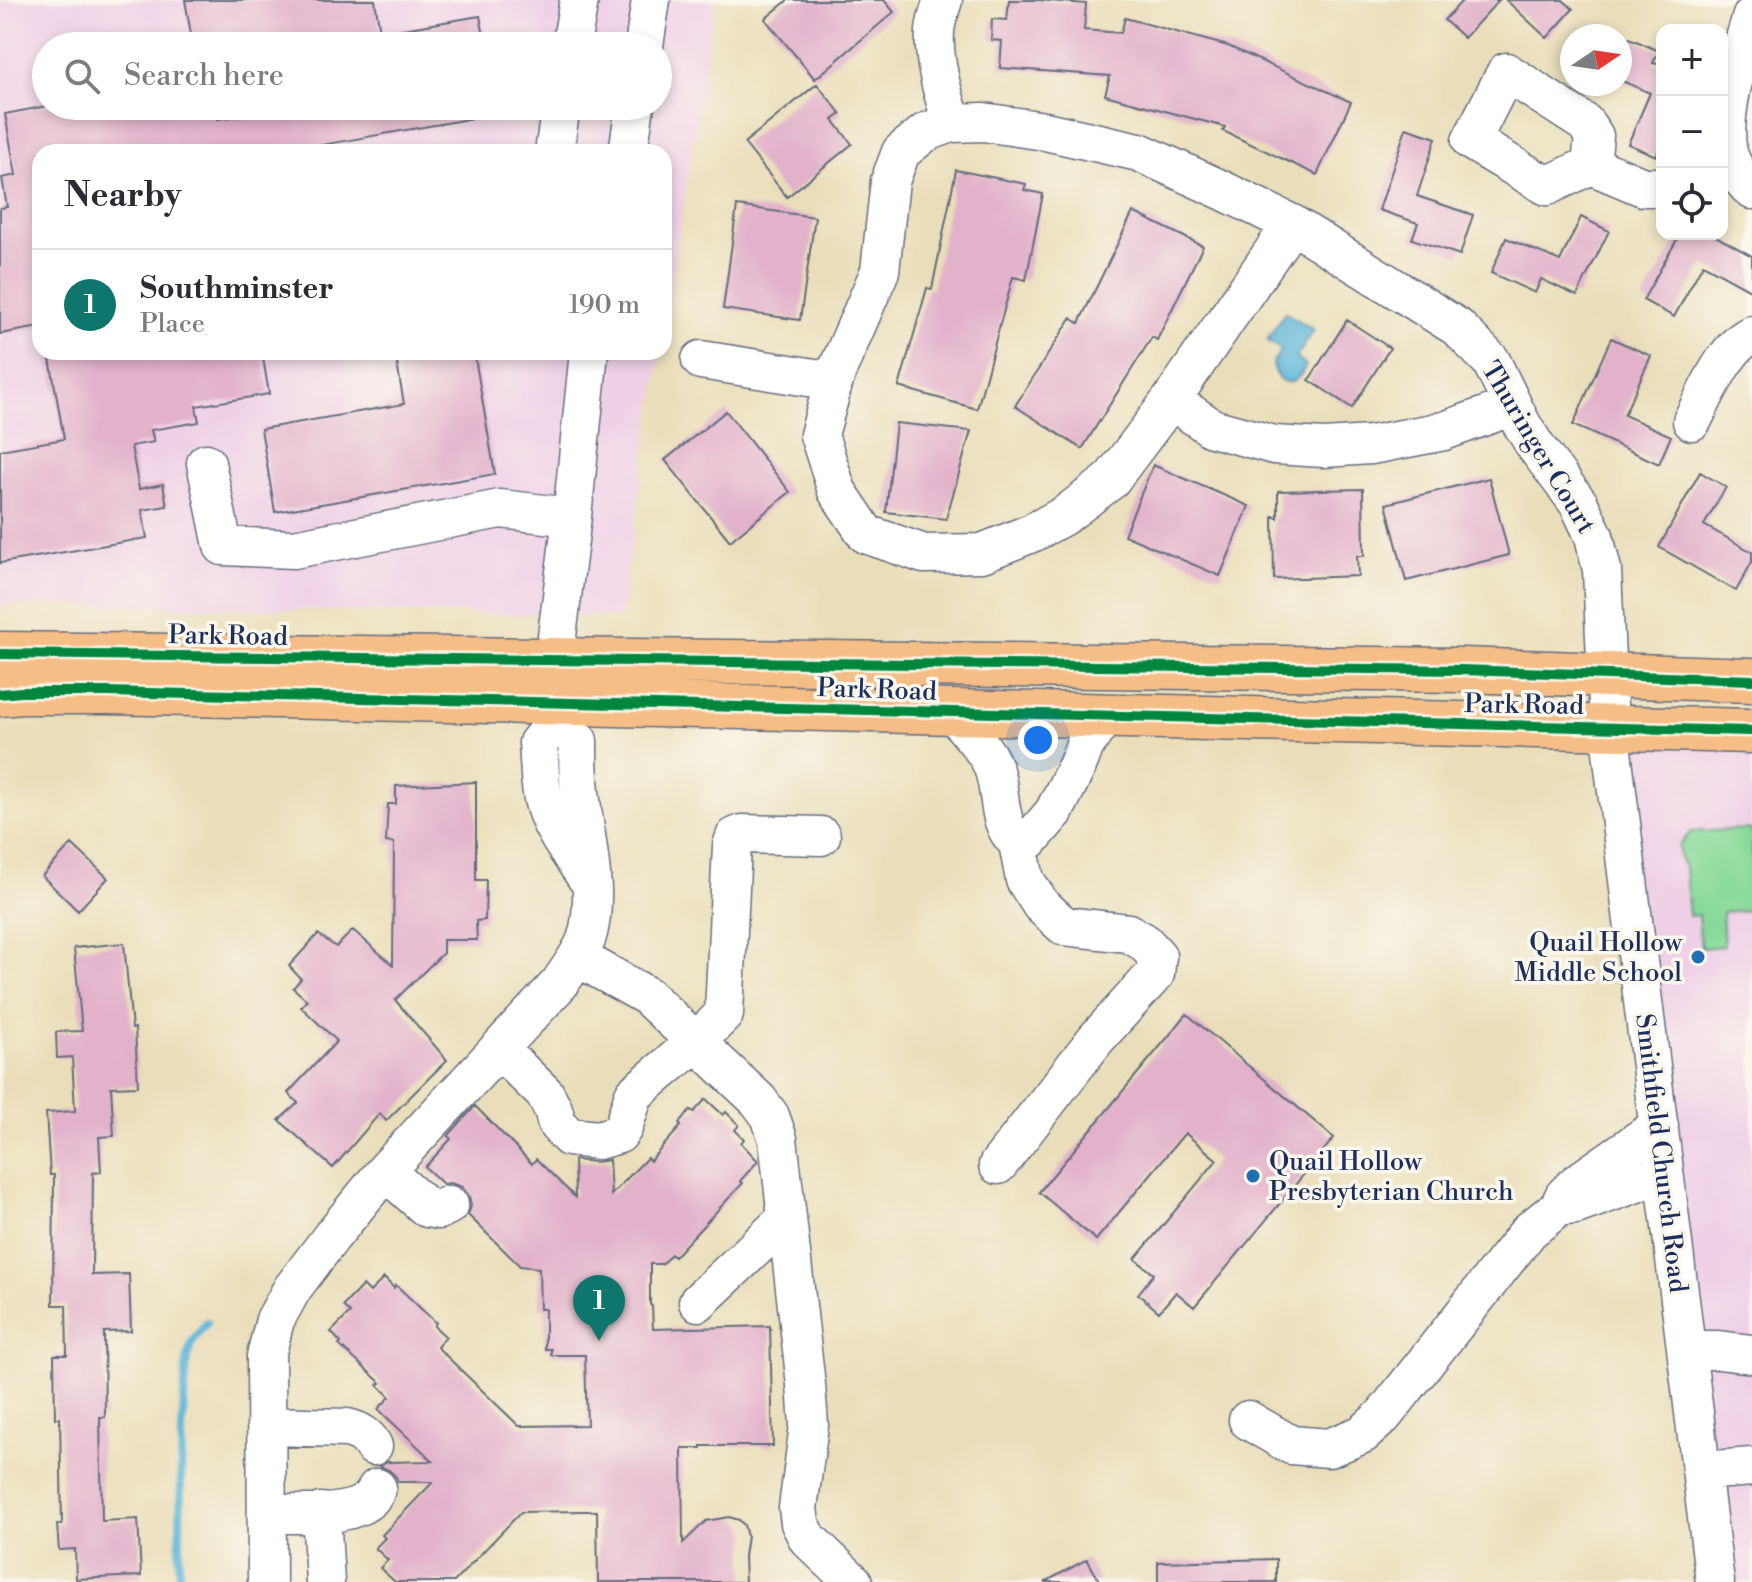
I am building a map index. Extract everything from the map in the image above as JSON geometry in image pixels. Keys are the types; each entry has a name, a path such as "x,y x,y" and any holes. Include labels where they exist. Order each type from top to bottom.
{"main road":[{"name":"Park Road","path":"0,654 554,695 953,713 1752,731"},
{"name":"Park Road","path":"0,694 554,695 1462,670 1752,680"}],"street":[{"path":"573,32 579,0"},
{"path":"646,32 651,0"},
{"path":"943,0 935,29 941,87 939,128 901,152 890,181 880,271 834,381 819,435 837,491 866,534 924,554 982,553 1034,532 1065,515 1110,481 1171,400 1292,224"},
{"path":"1737,179 1727,149 1727,121 1733,81 1752,16"},
{"path":"555,144 559,120"},
{"path":"629,144 633,120"},
{"name":"Thuringer Court","path":"939,128 983,122 1045,131 1139,152 1292,224 1457,327 1491,361 1536,447 1579,504 1594,536 1602,570 1606,676"},
{"path":"1591,165 1643,187 1656,187"},
{"path":"1692,421 1730,351 1752,335"},
{"path":"267,1582 266,1356 275,1320 292,1289 385,1171 560,983 586,939 591,913 591,887 579,788 578,741 554,695 588,360"},
{"path":"701,360 834,381"},
{"path":"1171,400 1212,428 1274,445 1324,448 1371,445 1444,431 1513,406"},
{"path":"206,463 223,546 294,549 500,509 572,517"},
{"name":"Smithfield Church Road","path":"1606,676 1609,727 1715,1582"},
{"path":"953,713 992,762 1003,822 1009,835 1018,843 1025,880 1041,905 1064,926 1128,933 1144,942 1157,956 1155,974 1096,1039 998,1165"},
{"path":"1018,843 1030,840 1054,812 1085,745 1102,717"},
{"path":"499,1049 545,1094 557,1124 569,1137 598,1140 619,1134 634,1094 724,1014 732,846 735,837 742,834 821,836"},
{"path":"577,957 647,996 758,1100 770,1116 778,1139 809,1425 798,1508 800,1523 808,1539 853,1582"},
{"path":"1248,1420 1291,1445 1329,1448 1363,1434 1383,1416 1529,1231 1559,1207 1564,1196 1577,1183 1659,1126"},
{"path":"385,1171 427,1208 439,1210 449,1205"},
{"path":"1559,1207 1576,1205 1664,1173"},
{"path":"698,1302 787,1218"},
{"path":"1687,1350 1752,1354"},
{"path":"266,1426 347,1428 368,1437 373,1446"},
{"path":"1702,1471 1752,1467"},
{"path":"267,1514 340,1512 358,1508 368,1502 377,1488"},
{"path":"321,1512 325,1582"}],"shaded area":[{"path":"0,0 715,0 672,280 672,144 32,144 32,360 660,360 620,617 40,604 0,606"},
{"name":"Quail Hollow Middle School","path":"1618,740 1752,744 1752,1582 1721,1582"}],"green space":[{"path":"1752,831 1752,908 1722,912 1724,946 1701,948 1698,915 1689,916 1685,867 1680,858 1679,845 1691,832"}],"water":[{"path":"1285,312 1314,330 1296,358 1306,365 1298,378 1289,382 1281,380 1275,373 1274,361 1281,350 1267,340"}],"building":[{"path":"185,0 375,0 380,32 191,32"},
{"path":"788,0 884,0 894,12 815,79 765,19"},
{"path":"1009,0 1086,4 1084,30 1121,33 1125,18 1228,46 1351,102 1317,175 1223,131 1225,127 1105,95 1110,76 1000,68 1002,41 991,40 992,19 1007,20"},
{"path":"1463,0 1499,0 1464,38 1444,20"},
{"path":"1506,0 1563,0 1573,9 1547,38"},
{"path":"480,16 483,32 386,32"},
{"path":"1632,39 1656,50 1653,63 1656,64 1656,156 1628,144 1650,93 1632,85"},
{"path":"817,84 841,114 833,120 852,144 787,197 744,143"},
{"path":"32,109 32,120 463,120 327,144 32,144 32,328 0,334 0,208 7,207 2,178 16,175 5,114"},
{"path":"1406,128 1436,138 1417,196 1473,215 1460,255 1412,239 1418,223 1379,210"},
{"path":"956,170 1026,184 1024,190 1043,194 1026,280 1013,277 977,409 899,387 927,288 932,289"},
{"path":"737,206 815,217 800,320 723,309"},
{"path":"1133,212 1203,246 1157,340 1152,337 1082,449 1015,406 1071,318 1079,323"},
{"path":"1581,217 1609,231 1577,296 1541,279 1535,293 1491,273 1506,238 1560,261"},
{"path":"1677,240 1723,240 1752,256 1752,291 1703,264 1674,317 1643,300"},
{"path":"1347,320 1390,348 1352,408 1309,380"},
{"path":"1611,338 1651,356 1624,415 1671,436 1659,464 1573,425"},
{"path":"50,360 263,360 269,394 196,406 199,422 151,430 154,442 131,446 139,489 163,484 167,506 142,510 147,538 0,563 0,450 64,439"},
{"path":"396,360 475,360 495,474 275,512 261,429 404,404"},
{"path":"726,411 790,492 730,541 665,460"},
{"path":"896,423 971,431 946,519 886,512"},
{"path":"1153,465 1249,506 1220,576 1124,535"},
{"path":"1700,472 1726,487 1704,525 1752,552 1752,562 1736,591 1659,547"},
{"path":"1489,478 1509,555 1406,581 1386,504"},
{"path":"1363,489 1364,556 1357,556 1358,576 1274,579 1273,516 1278,518 1278,491"},
{"path":"476,782 476,880 486,880 485,920 476,921 477,940 443,940 443,953 395,1000 447,1060 386,1121 380,1113 333,1168 279,1120 298,1103 288,1093 337,1041 301,1007 307,1000 293,988 301,979 289,966 318,934 336,947 353,930 393,965 394,843 386,842 388,804 396,804 396,786"},
{"path":"72,844 108,878 78,911 42,876"},
{"path":"124,943 132,1029 135,1028 138,1086 111,1087 114,1136 99,1137 101,1172 93,1173 92,1275 129,1274 131,1331 104,1332 105,1417 100,1417 102,1521 138,1519 141,1576 76,1579 75,1549 59,1550 57,1524 62,1524 60,1418 55,1418 54,1355 67,1355 66,1305 53,1305 54,1175 50,1175 46,1113 75,1111 72,1057 57,1058 56,1032 82,1031 74,948"},
{"name":"Quail Hollow Presbyterian Church","path":"1187,1014 1334,1138 1194,1307 1176,1292 1159,1312 1138,1294 1154,1274 1135,1259 1217,1160 1185,1133 1096,1240 1039,1192"},
{"path":"706,1099 739,1125 735,1130 744,1139 741,1143 758,1161 740,1181 743,1183 674,1257 671,1254 662,1264 650,1264 650,1305 653,1329 770,1326 773,1446 682,1448 683,1543 706,1521 729,1517 739,1520 747,1536 745,1582 598,1582 597,1511 583,1511 521,1512 454,1582 395,1582 380,1568 388,1560 375,1548 385,1538 382,1535 433,1482 398,1482 389,1470 379,1466 387,1462 433,1461 378,1409 390,1397 378,1385 381,1383 339,1345 341,1343 331,1332 350,1313 343,1306 363,1285 370,1292 384,1278 394,1288 396,1285 436,1323 434,1326 446,1337 437,1347 519,1426 587,1425 585,1355 551,1355 551,1349 545,1349 545,1309 540,1309 539,1268 520,1266 468,1215 471,1206 469,1196 462,1187 443,1184 425,1167 475,1106 532,1164 536,1159 575,1197 574,1160 609,1160 611,1195 647,1158 650,1161 681,1126 679,1123"},
{"path":"1087,1559 1100,1582 1045,1582"},
{"path":"1276,1559 1276,1582 1158,1582 1158,1562"}],"waterway":[{"path":"179,1582 182,1429 187,1358 192,1342 207,1322"}],"cycle path":[{"path":"0,654 1462,670 1752,680"},
{"path":"0,694 107,692 1752,731"}],"place":[{"name":"Quail Hollow Middle School","path":"1698,957"},
{"name":"Quail Hollow Presbyterian Church","path":"1253,1176"},
{"name":"Southminster","path":"599,1341"}]}
